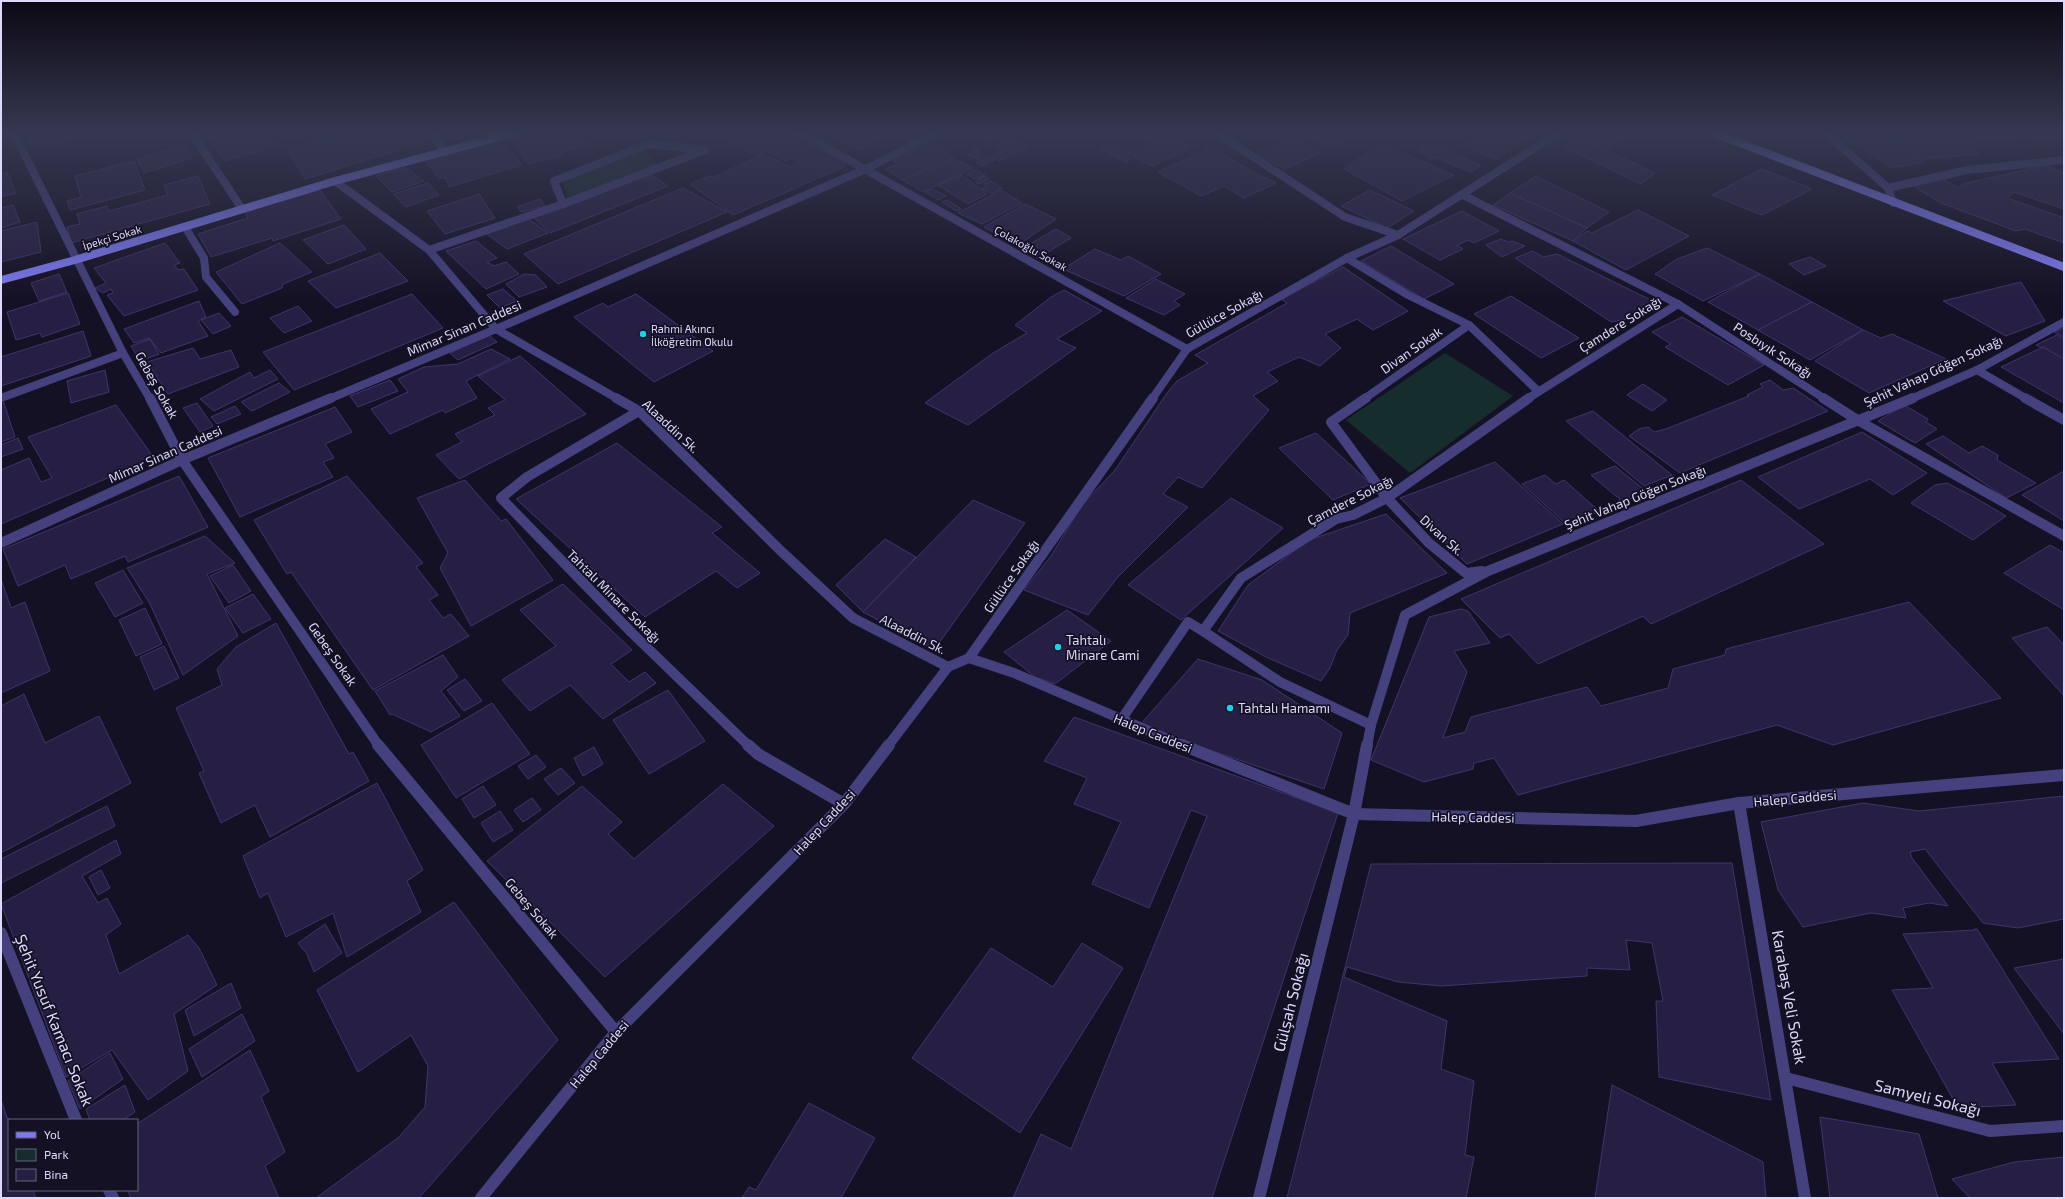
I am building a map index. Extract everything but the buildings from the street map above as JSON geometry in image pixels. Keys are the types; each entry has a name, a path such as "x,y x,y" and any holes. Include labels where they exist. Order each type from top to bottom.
{"main road":[{"name":"İpekçi Sokak","path":"1,280 76,260 309,189"},
{"path":"1857,189 2064,267"}],"street":[{"name":"Gebeş Sokak","path":"41,189 123,353 144,387 182,460 387,757 616,1032"},
{"path":"229,189 242,209"},
{"name":"Alaaddin Sk.","path":"346,189 429,250 496,329 639,411 782,552 853,618 948,667"},
{"path":"557,189 563,204"},
{"path":"429,250 603,189"},
{"name":"Mimar Sinan Caddesi","path":"1,543 182,460 496,329 820,189"},
{"name":"Çolakoğlu Sokak","path":"902,189 1187,349"},
{"path":"1303,189 1345,217 1398,235"},
{"name":"Güllüce Sokağı","path":"969,658 1187,349 1347,258 1398,235 1472,189"},
{"path":"1888,189 1893,203"},
{"name":"Posbıyık Sokağı","path":"1463,195 1678,304 1859,421 2064,536"},
{"path":"185,226 204,258 206,277 235,312"},
{"name":"Divan Sokak","path":"1347,258 1408,295 1470,325 1331,422 1387,498"},
{"name":"Çamdere Sokağı","path":"1203,631 1241,578 1336,519 1353,515 1387,498 1538,390 1678,304"},
{"name":"Şehit Vahap Göğen Sokağı","path":"1354,814 1370,725 1405,615 1488,571 1859,421 1977,370 2064,322"},
{"path":"1470,325 1538,390"},
{"path":"1,398 123,353"},
{"path":"1977,370 2064,420"},
{"name":"Tahtalı Minare Sokağı","path":"639,411 527,477 501,498 632,633 758,754 844,804"},
{"name":"Divan Sk.","path":"1387,498 1429,543 1466,573 1488,571"},
{"path":"1121,720 1188,622 1280,682 1370,725"},
{"name":"Halep Caddesi","path":"481,1198 616,1032 844,804 948,667 969,658 1014,673 1121,720 1354,814 1636,821 1739,803 2064,775"},
{"name":"Karabaş Veli Sokak","path":"1739,803 1805,1198"},
{"name":"Gülşah Sokağı","path":"1259,1198 1354,814"},
{"name":"Şehit Yusuf Kamacı Sokak","path":"1,933 76,1119"},
{"name":"Samyeli Sokağı","path":"1786,1078 1990,1131 2064,1126"}],"green space":[{"path":"564,189 592,189 567,198"},
{"path":"1445,353 1513,396 1410,473 1346,420"}],"place":[{"name":"Rahmi Akıncı İlköğretim Okulu","path":"643,334"},
{"name":"Tahtalı Minare Cami","path":"1058,647"},
{"name":"Tahtalı Hamamı","path":"1230,708"}]}
